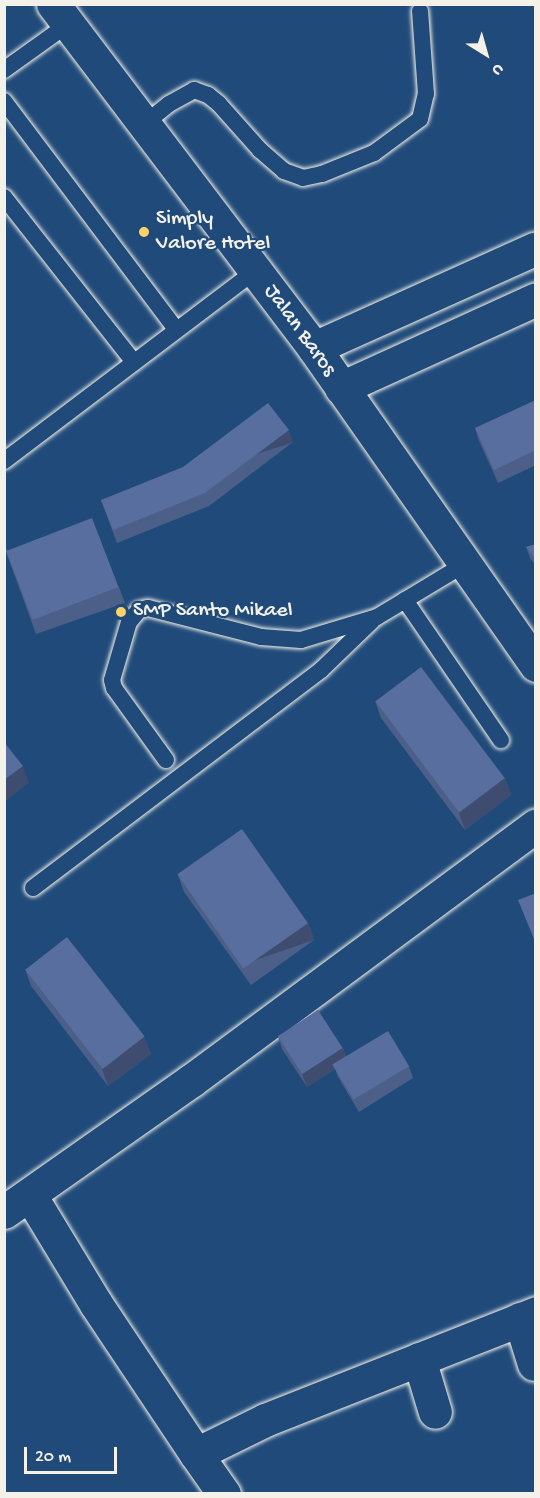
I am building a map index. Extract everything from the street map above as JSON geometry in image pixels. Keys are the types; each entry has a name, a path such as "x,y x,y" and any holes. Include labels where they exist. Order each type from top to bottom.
{"street":[{"name":"Jalan Baros","path":"60,14 314,348 533,657"},
{"path":"314,348 536,248"},
{"path":"440,291 458,335"},
{"path":"341,388 536,298"},
{"path":"213,1490 196,1454 96,1304 17,1203 192,1080 536,825"},
{"path":"196,1454 265,1420 528,1316 534,1364"},
{"path":"419,1359 435,1412"}],"lane":[{"path":"143,125 169,104 194,90 208,95 219,104 260,150 284,171 303,178 322,174 374,153 420,119 426,94 420,11"},
{"path":"4,70 60,14"},
{"path":"4,101 176,329"},
{"path":"4,197 134,362"},
{"path":"4,461 255,271"},
{"path":"33,888 321,670 377,617 465,564"},
{"path":"405,600 501,740"},
{"path":"166,760 114,688 112,680 129,622 139,610 148,608 261,637 301,640 377,617"}],"building":[{"path":"536,400 536,450 494,470 475,428"},
{"path":"268,403 289,430 205,493 113,530 101,500 183,467"},
{"path":"92,518 119,587 33,620 6,551"},
{"path":"536,544 536,560 526,547"},
{"path":"421,667 505,778 459,812 375,701"},
{"path":"4,742 23,766 4,780"},
{"path":"242,829 308,923 243,969 177,874"},
{"path":"536,893 536,944 518,900"},
{"path":"67,937 145,1036 103,1069 25,970"},
{"path":"318,1010 343,1048 302,1074 278,1036"},
{"path":"388,1031 409,1066 353,1100 332,1064"}],"place":[{"name":"Simply Valore Hotel","path":"144,232"},
{"name":"SMP Santo Mikael","path":"121,612"}]}
